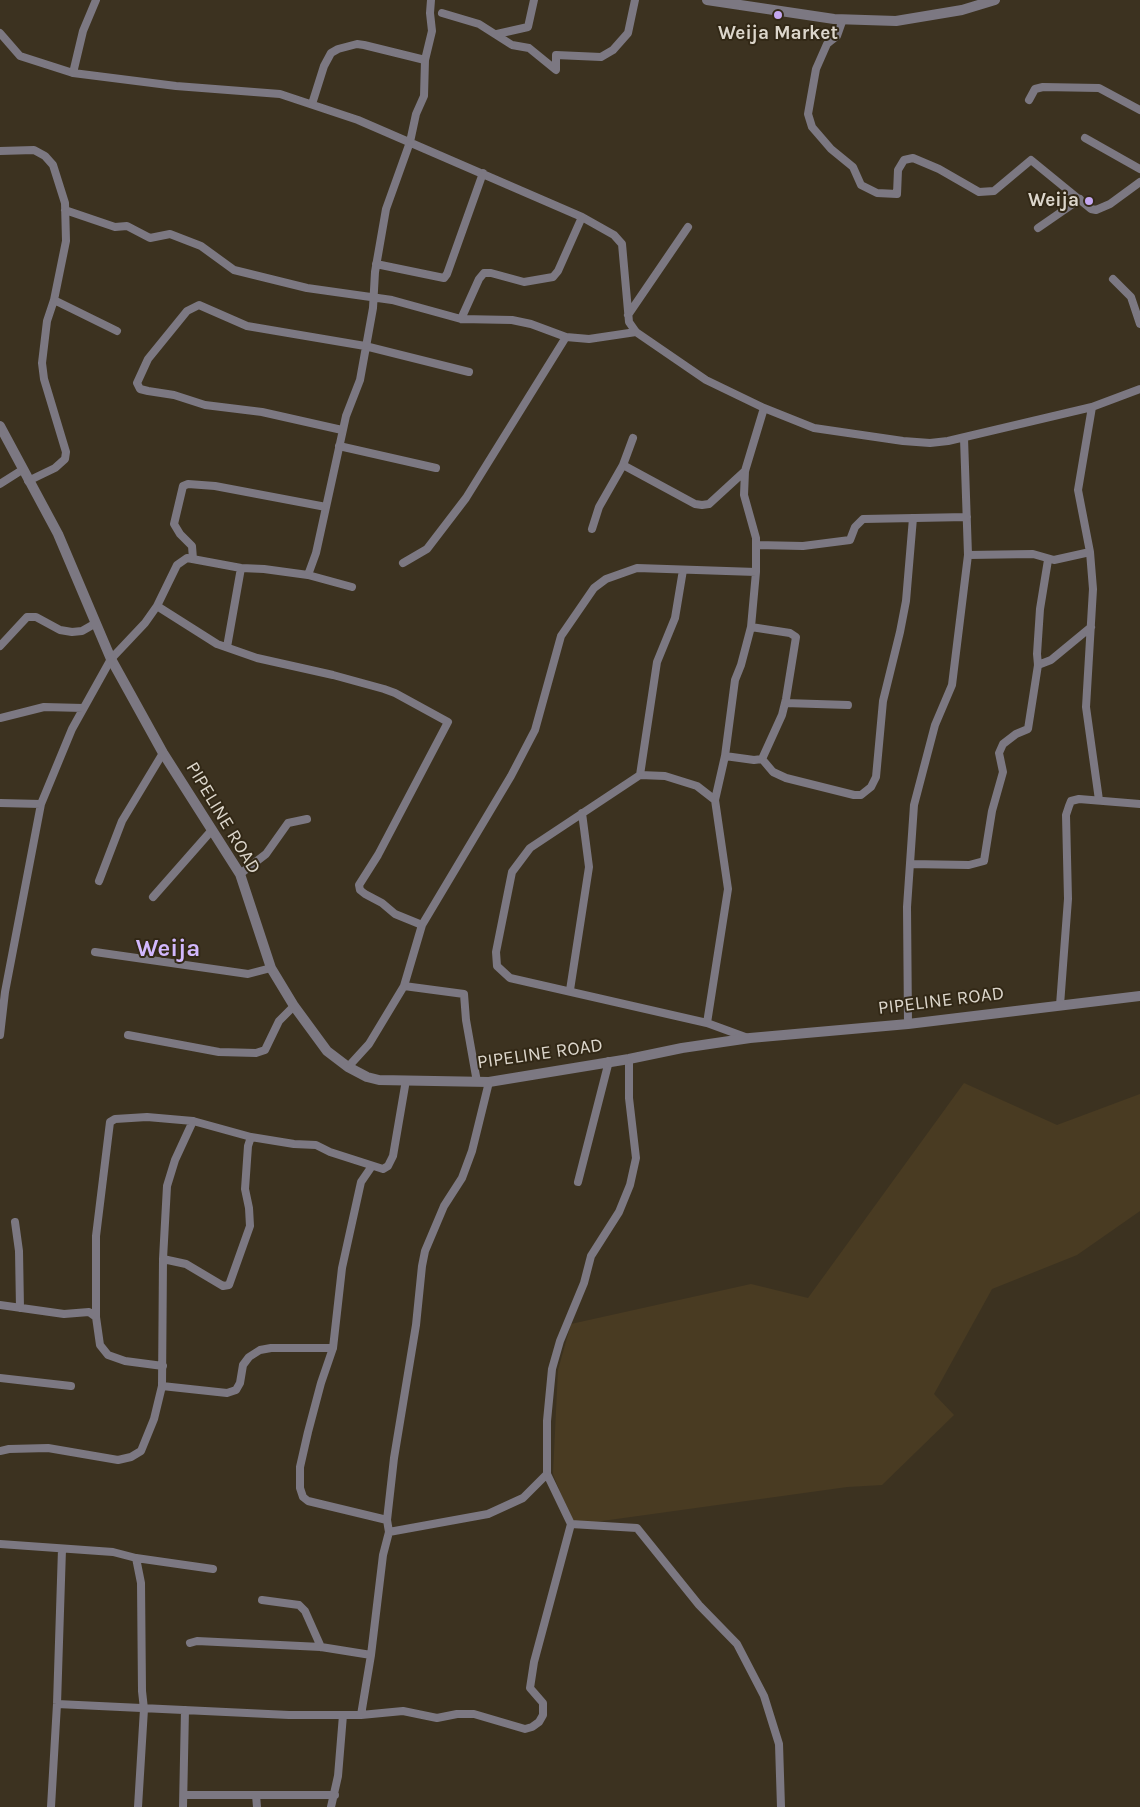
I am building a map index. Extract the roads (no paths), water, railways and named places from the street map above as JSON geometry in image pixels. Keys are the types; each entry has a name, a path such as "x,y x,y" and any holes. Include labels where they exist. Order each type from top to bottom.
{"street":[{"path":"73,73 83,31 96,0"},
{"path":"308,575 316,553 342,430 360,380 373,298 376,264 386,209 410,142 416,114 424,96 425,60 432,31 432,0"},
{"path":"497,34 528,27 534,0"},
{"path":"442,13 479,24 512,45 529,48 556,70 556,55 601,57 613,50 628,33 635,0"},
{"path":"707,0 843,19 906,21 962,10 995,0"},
{"path":"843,19 837,36 827,44 816,69 808,114 812,127 831,149 853,167 861,185 877,193 897,194 898,170 904,160 913,158 939,169 979,192 994,191 1031,160 1091,209 1102,209 1139,184"},
{"path":"0,34 20,56 73,73 176,86 280,94 312,104 410,142 582,217 614,235 622,244 629,322 636,332 706,380 764,408 825,431 930,443 964,438 1092,407 1140,389"},
{"path":"312,104 324,66 331,53 348,45 364,45 425,60"},
{"path":"1029,100 1035,89 1043,87 1098,88 1140,110"},
{"path":"1085,138 1140,169"},
{"path":"0,151 34,150 45,156 53,165 65,210 66,241 54,300 46,321 42,363 44,379 66,452 65,459 55,468 28,481"},
{"path":"376,264 444,278 448,274 483,174"},
{"path":"1038,228 1080,199"},
{"path":"65,210 115,227 127,226 150,238 170,234 201,246 234,270 307,288 392,300 461,319 512,320 542,327 566,337 589,339 636,332"},
{"path":"461,319 479,279 484,273 491,273 524,282 553,277 558,271 570,238 582,217"},
{"path":"628,315 688,228"},
{"path":"1113,279 1131,297 1140,324"},
{"path":"54,300 117,331"},
{"path":"342,430 262,412 205,405 174,395 140,389 137,383 148,359 187,311 199,305 247,326 365,346 469,372"},
{"path":"403,563 427,549 466,498 566,337"},
{"path":"1092,407 1078,490 1090,552 1093,589 1086,707 1099,800"},
{"path":"707,1023 728,889 715,800 725,756 735,680 741,666 751,626 756,572 756,545 744,495 745,471 764,408"},
{"name":"PIPELINE ROAD","path":"0,426 58,534 111,659 163,753 240,874 271,968 294,1006 327,1051 348,1067 367,1077 379,1080 488,1082 750,1038 908,1024 1140,996"},
{"path":"592,529 599,507 623,465 634,438"},
{"path":"908,1024 908,907 915,796 938,718 952,685 968,555 964,438"},
{"path":"339,446 436,468"},
{"path":"623,465 695,504 702,505 709,504 745,471"},
{"path":"0,484 22,470"},
{"path":"194,558 192,546 180,534 174,524 183,486 188,484 215,486 326,507"},
{"path":"756,545 832,544 850,540 855,527 863,519 967,516"},
{"path":"762,759 773,772 786,778 854,795 861,795 870,787 876,777 883,701 906,601 914,518"},
{"path":"968,555 1033,554 1048,560 1060,560 1090,552"},
{"path":"0,1035 6,992 41,804 83,708 111,659 145,624 157,606 177,564 187,558 194,558 240,568 308,575 352,587"},
{"path":"910,864 970,865 982,864 984,861 992,810 1002,772 1000,753 1003,744 1016,734 1028,729 1038,665 1036,654 1040,609 1048,560"},
{"path":"227,647 240,568"},
{"path":"348,1067 369,1044 404,986 422,926 511,776 535,730 561,636 594,588 606,578 637,568 756,572"},
{"path":"640,775 657,662 675,618 683,570"},
{"path":"157,606 217,644 257,658 333,675 389,691 448,722 378,855 359,885 360,890 382,903 395,914 422,926"},
{"path":"0,646 27,617 36,617 60,630 72,632 82,631 96,623"},
{"path":"751,626 790,633 796,637 782,715 762,759"},
{"path":"1038,665 1051,660 1091,627"},
{"path":"785,703 848,705"},
{"path":"0,718 44,707 83,708"},
{"path":"99,881 122,821 163,753"},
{"path":"725,756 754,760 762,759"},
{"path":"715,800 697,786 665,776 640,775 530,848 512,872 496,952 497,966 510,978 570,990 707,1023 750,1038"},
{"path":"1060,1005 1068,899 1066,815 1071,801 1099,800 1140,804"},
{"path":"0,804 41,804"},
{"path":"570,990 589,867 582,813"},
{"path":"240,874 266,854 288,823 307,819"},
{"path":"153,897 212,830"},
{"path":"95,952 248,974 271,968"},
{"path":"404,986 464,994 466,1020 477,1082"},
{"path":"128,1035 219,1052 256,1053 265,1050 279,1022 294,1006"},
{"path":"57,1704 144,1709 344,1715 403,1711 437,1718 457,1714 474,1714 525,1729 539,1722 543,1714 543,1703 530,1688 534,1662 571,1524 547,1474 548,1413 552,1369 560,1341 584,1283 591,1256 619,1212 630,1185 636,1158 629,1098 629,1059"},
{"path":"578,1182 609,1061"},
{"path":"163,1366 125,1361 108,1355 100,1345 96,1317 96,1236 110,1122 116,1119 147,1117 193,1122 251,1137 294,1144 316,1145 330,1152 383,1168 388,1166 393,1156 406,1080"},
{"path":"361,1715 371,1655 383,1555 389,1532 387,1520 394,1458 416,1325 425,1251 444,1206 462,1178 472,1151 488,1082"},
{"path":"0,1451 48,1448 118,1460 131,1457 141,1451 162,1386 162,1259 167,1186 175,1160 193,1122"},
{"path":"162,1259 186,1264 223,1286 229,1285 250,1226 245,1189 248,1146 251,1137"},
{"path":"372,1166 361,1182 342,1268 333,1348 320,1383 308,1432 300,1467 300,1488 303,1497 308,1501 387,1520"},
{"path":"15,1222 19,1251 20,1308"},
{"path":"0,1305 64,1314 89,1312 96,1317"},
{"path":"162,1386 227,1393 236,1390 240,1383 243,1365 248,1357 260,1350 271,1348 333,1348"},
{"path":"0,1378 71,1386"},
{"path":"389,1532 488,1514 523,1498 547,1474"},
{"path":"571,1524 637,1528 699,1605 738,1644 764,1696 779,1744 782,1807"},
{"path":"0,1544 113,1552 136,1558 213,1569"},
{"path":"51,1807 57,1704 62,1549"},
{"path":"136,1558 141,1584 144,1672 142,1691 144,1709 138,1807"},
{"path":"262,1600 299,1605 305,1611 321,1647"},
{"path":"190,1643 197,1641 321,1647 371,1655"},
{"path":"183,1807 185,1710"},
{"path":"331,1807 335,1795 344,1715"},
{"path":"184,1795 335,1795"},
{"path":"256,1795 257,1807"}],"place":[{"name":"Weija Market","path":"778,15"},
{"name":"Weija","path":"1089,201"}],"district":[{"name":"Weija","path":"168,949"}]}
